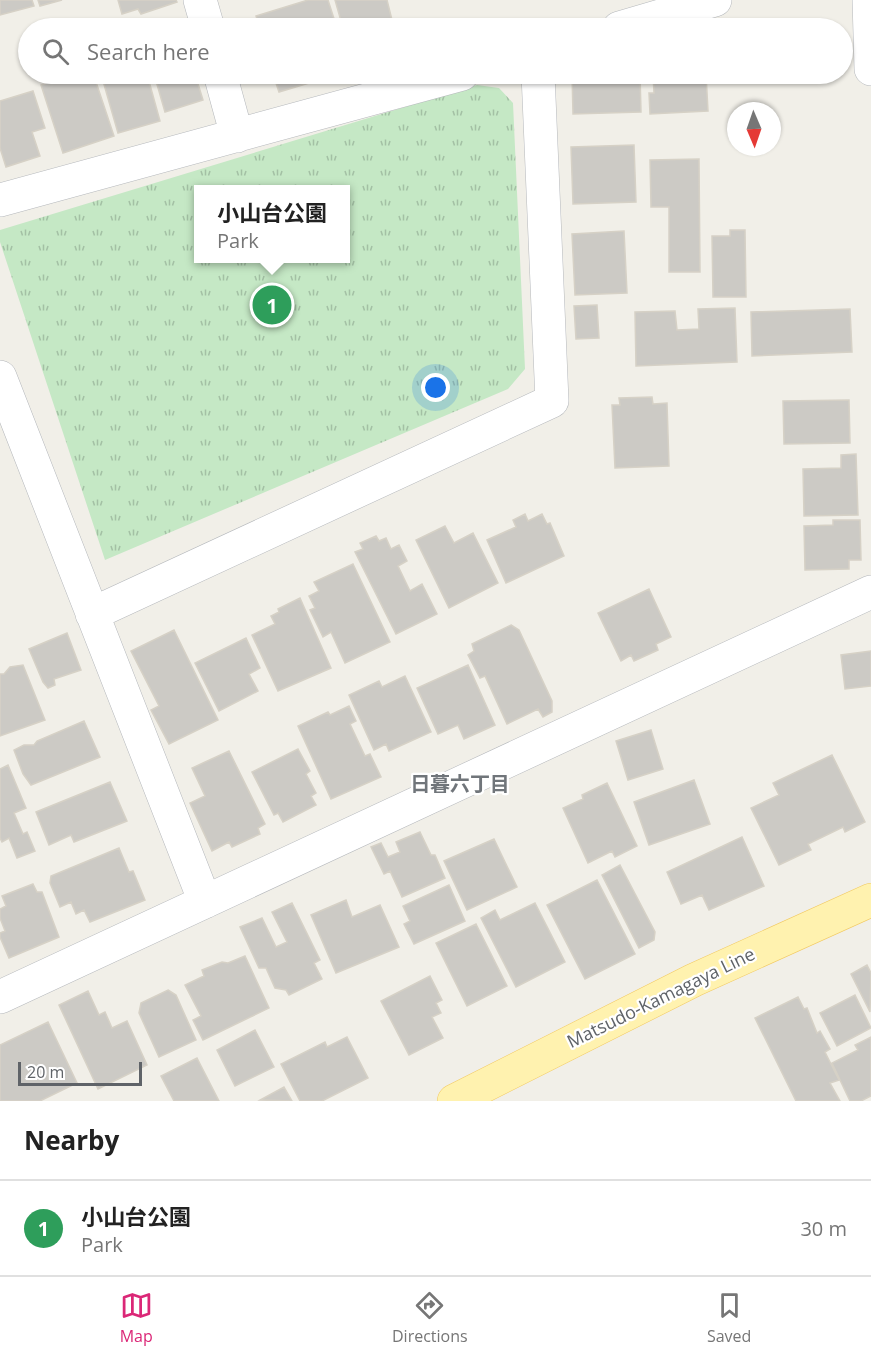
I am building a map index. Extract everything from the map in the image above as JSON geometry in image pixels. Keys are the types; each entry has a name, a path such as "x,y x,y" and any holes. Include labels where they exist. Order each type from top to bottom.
{"main road":[{"name":"Matsudo-Kamagaya Line","path":"454,1101 694,980 871,900"}],"street":[{"path":"200,0 205,18"},
{"path":"653,18 715,0"},
{"path":"869,0 871,69"},
{"path":"223,84 237,136"},
{"path":"0,200 426,84"},
{"path":"92,614 552,401 538,84"},
{"path":"0,377 205,902"},
{"path":"0,997 871,592"}],"green space":[{"path":"477,85 499,88 513,103 525,369 508,389 105,560 0,242 0,230"}],"building":[{"path":"0,0 32,0 34,6 0,15"},
{"path":"38,0 62,0 40,6"},
{"path":"118,0 176,0 177,2 141,14 138,9 122,14"},
{"path":"308,0 328,0 334,18 257,18 256,16"},
{"path":"335,0 387,0 392,18 340,18"},
{"path":"97,84 114,136 63,153 41,85"},
{"path":"104,84 150,84 160,121 118,133"},
{"path":"157,84 198,84 203,100 165,112"},
{"path":"276,84 306,84 279,92"},
{"path":"572,84 640,84 641,112 573,114"},
{"path":"654,84 707,84 708,111 650,114 649,93 654,93"},
{"path":"33,91 45,128 32,132 40,156 6,167 0,148 0,101"},
{"path":"634,145 636,202 573,204 571,147"},
{"path":"699,159 700,272 669,272 669,207 651,207 650,160"},
{"path":"730,230 745,230 746,297 713,297 712,236 730,236"},
{"path":"624,231 627,293 575,295 572,234"},
{"path":"597,305 599,338 576,339 574,306"},
{"path":"735,308 737,362 636,366 635,312 675,311 677,330 699,329 698,309"},
{"path":"850,309 852,352 752,356 751,312"},
{"path":"652,397 653,404 667,403 669,466 615,468 612,405 620,405 619,398"},
{"path":"849,400 850,443 784,444 783,401"},
{"path":"856,454 858,515 804,516 803,469 841,468 841,455"},
{"path":"525,514 528,521 542,514 547,524 550,523 564,556 506,583 487,540 516,527 513,520"},
{"path":"833,520 860,520 861,560 849,560 849,569 805,570 804,526 833,525"},
{"path":"445,526 454,543 473,533 498,583 449,608 416,540"},
{"path":"376,536 379,541 386,538 391,549 399,545 407,561 398,566 410,591 422,584 437,614 396,634 355,552 363,549 360,543"},
{"path":"353,564 390,642 345,663 331,632 323,637 310,610 315,608 309,596 319,591 314,582"},
{"path":"649,589 671,637 656,644 658,650 634,661 631,655 621,661 598,613"},
{"path":"300,598 331,668 278,691 252,635 275,624 271,616 279,612 278,609"},
{"path":"511,625 519,630 552,701 552,712 543,717 538,709 507,724 485,676 480,678 468,655 474,651 472,644"},
{"path":"174,630 218,720 169,744 151,710 159,706 131,651"},
{"path":"67,633 81,670 54,679 55,685 48,688 43,682 29,649"},
{"path":"246,638 260,668 249,674 258,691 219,711 195,663"},
{"path":"871,651 871,686 845,689 841,655"},
{"path":"23,665 45,720 0,736 0,674 4,674 10,667"},
{"path":"468,665 495,725 464,739 458,725 438,734 417,688"},
{"path":"405,676 431,732 389,751 386,744 374,750 349,695 379,681 382,687"},
{"path":"349,706 356,721 350,724 365,756 370,754 381,777 331,799 298,726 328,712 330,715"},
{"path":"84,721 100,757 31,785 23,774 14,750 24,745 34,745 37,741"},
{"path":"651,730 663,769 628,780 616,741"},
{"path":"298,749 310,771 306,774 316,793 311,796 316,805 283,822 278,813 274,815 252,772"},
{"path":"229,751 265,824 258,828 260,834 232,847 229,842 212,851 190,803 205,796 192,768"},
{"path":"832,755 865,822 845,832 843,827 808,844 811,850 779,865 751,808 779,795 773,783"},
{"path":"8,765 26,808 14,813 23,834 27,832 35,851 17,858 9,838 2,842 0,838 0,769"},
{"path":"694,780 710,824 649,845 634,802"},
{"path":"110,782 127,821 74,842 71,835 49,845 36,812"},
{"path":"607,783 637,846 615,857 612,851 588,863 563,808 583,799 582,795"},
{"path":"420,832 431,855 435,855 445,878 402,897 390,871 384,874 371,847 381,843 388,857 400,852 396,842"},
{"path":"742,837 764,886 709,910 702,895 681,904 667,872"},
{"path":"494,839 517,887 467,910 444,861"},
{"path":"119,848 129,872 133,871 145,900 90,922 84,910 76,914 71,902 60,907 50,883 51,876"},
{"path":"620,865 655,932 654,940 639,948 602,875"},
{"path":"597,880 635,954 585,979 547,905"},
{"path":"33,884 37,892 42,892 59,937 9,958 0,937 0,933 5,931 0,918 0,909 6,906 2,896"},
{"path":"449,885 465,921 414,944 404,924 410,921 403,906"},
{"path":"346,900 352,917 380,905 399,947 336,973 311,915"},
{"path":"292,903 320,960 314,963 322,979 289,995 286,990 275,988 266,968 259,968 240,927 262,918 276,947 287,942 272,912"},
{"path":"535,903 565,962 516,987 481,918 495,910 500,920"},
{"path":"476,924 507,986 467,1006 436,943"},
{"path":"245,956 269,1008 203,1040 193,1020 201,1016 185,985 204,976 202,970"},
{"path":"867,965 871,973 870,1012 851,974"},
{"path":"430,976 442,1000 436,1003 441,1013 432,1017 443,1038 409,1055 381,1001"},
{"path":"168,990 176,995 196,1040 159,1057 139,1013 141,1003"},
{"path":"88,991 99,1015 105,1012 112,1028 127,1021 147,1065 98,1089 59,1005"},
{"path":"855,995 871,1028 837,1046 820,1013"},
{"path":"798,997 804,1009 807,1008 817,1033 820,1031 830,1049 825,1052 839,1080 830,1083 840,1101 796,1101 755,1018"},
{"path":"48,1022 77,1083 40,1101 0,1101 0,1045"},
{"path":"255,1030 274,1067 235,1086 217,1050"},
{"path":"347,1037 368,1078 322,1101 300,1101 281,1064 325,1042 327,1047"},
{"path":"871,1037 871,1096 861,1101 850,1101 832,1063 858,1050 855,1045"},
{"path":"197,1058 219,1101 174,1101 161,1076"},
{"path":"284,1087 292,1101 260,1100"}],"place":[{"name":"小山台公園","path":"272,305"}],"district":[{"name":"日暮六丁目","path":"460,784"}]}
